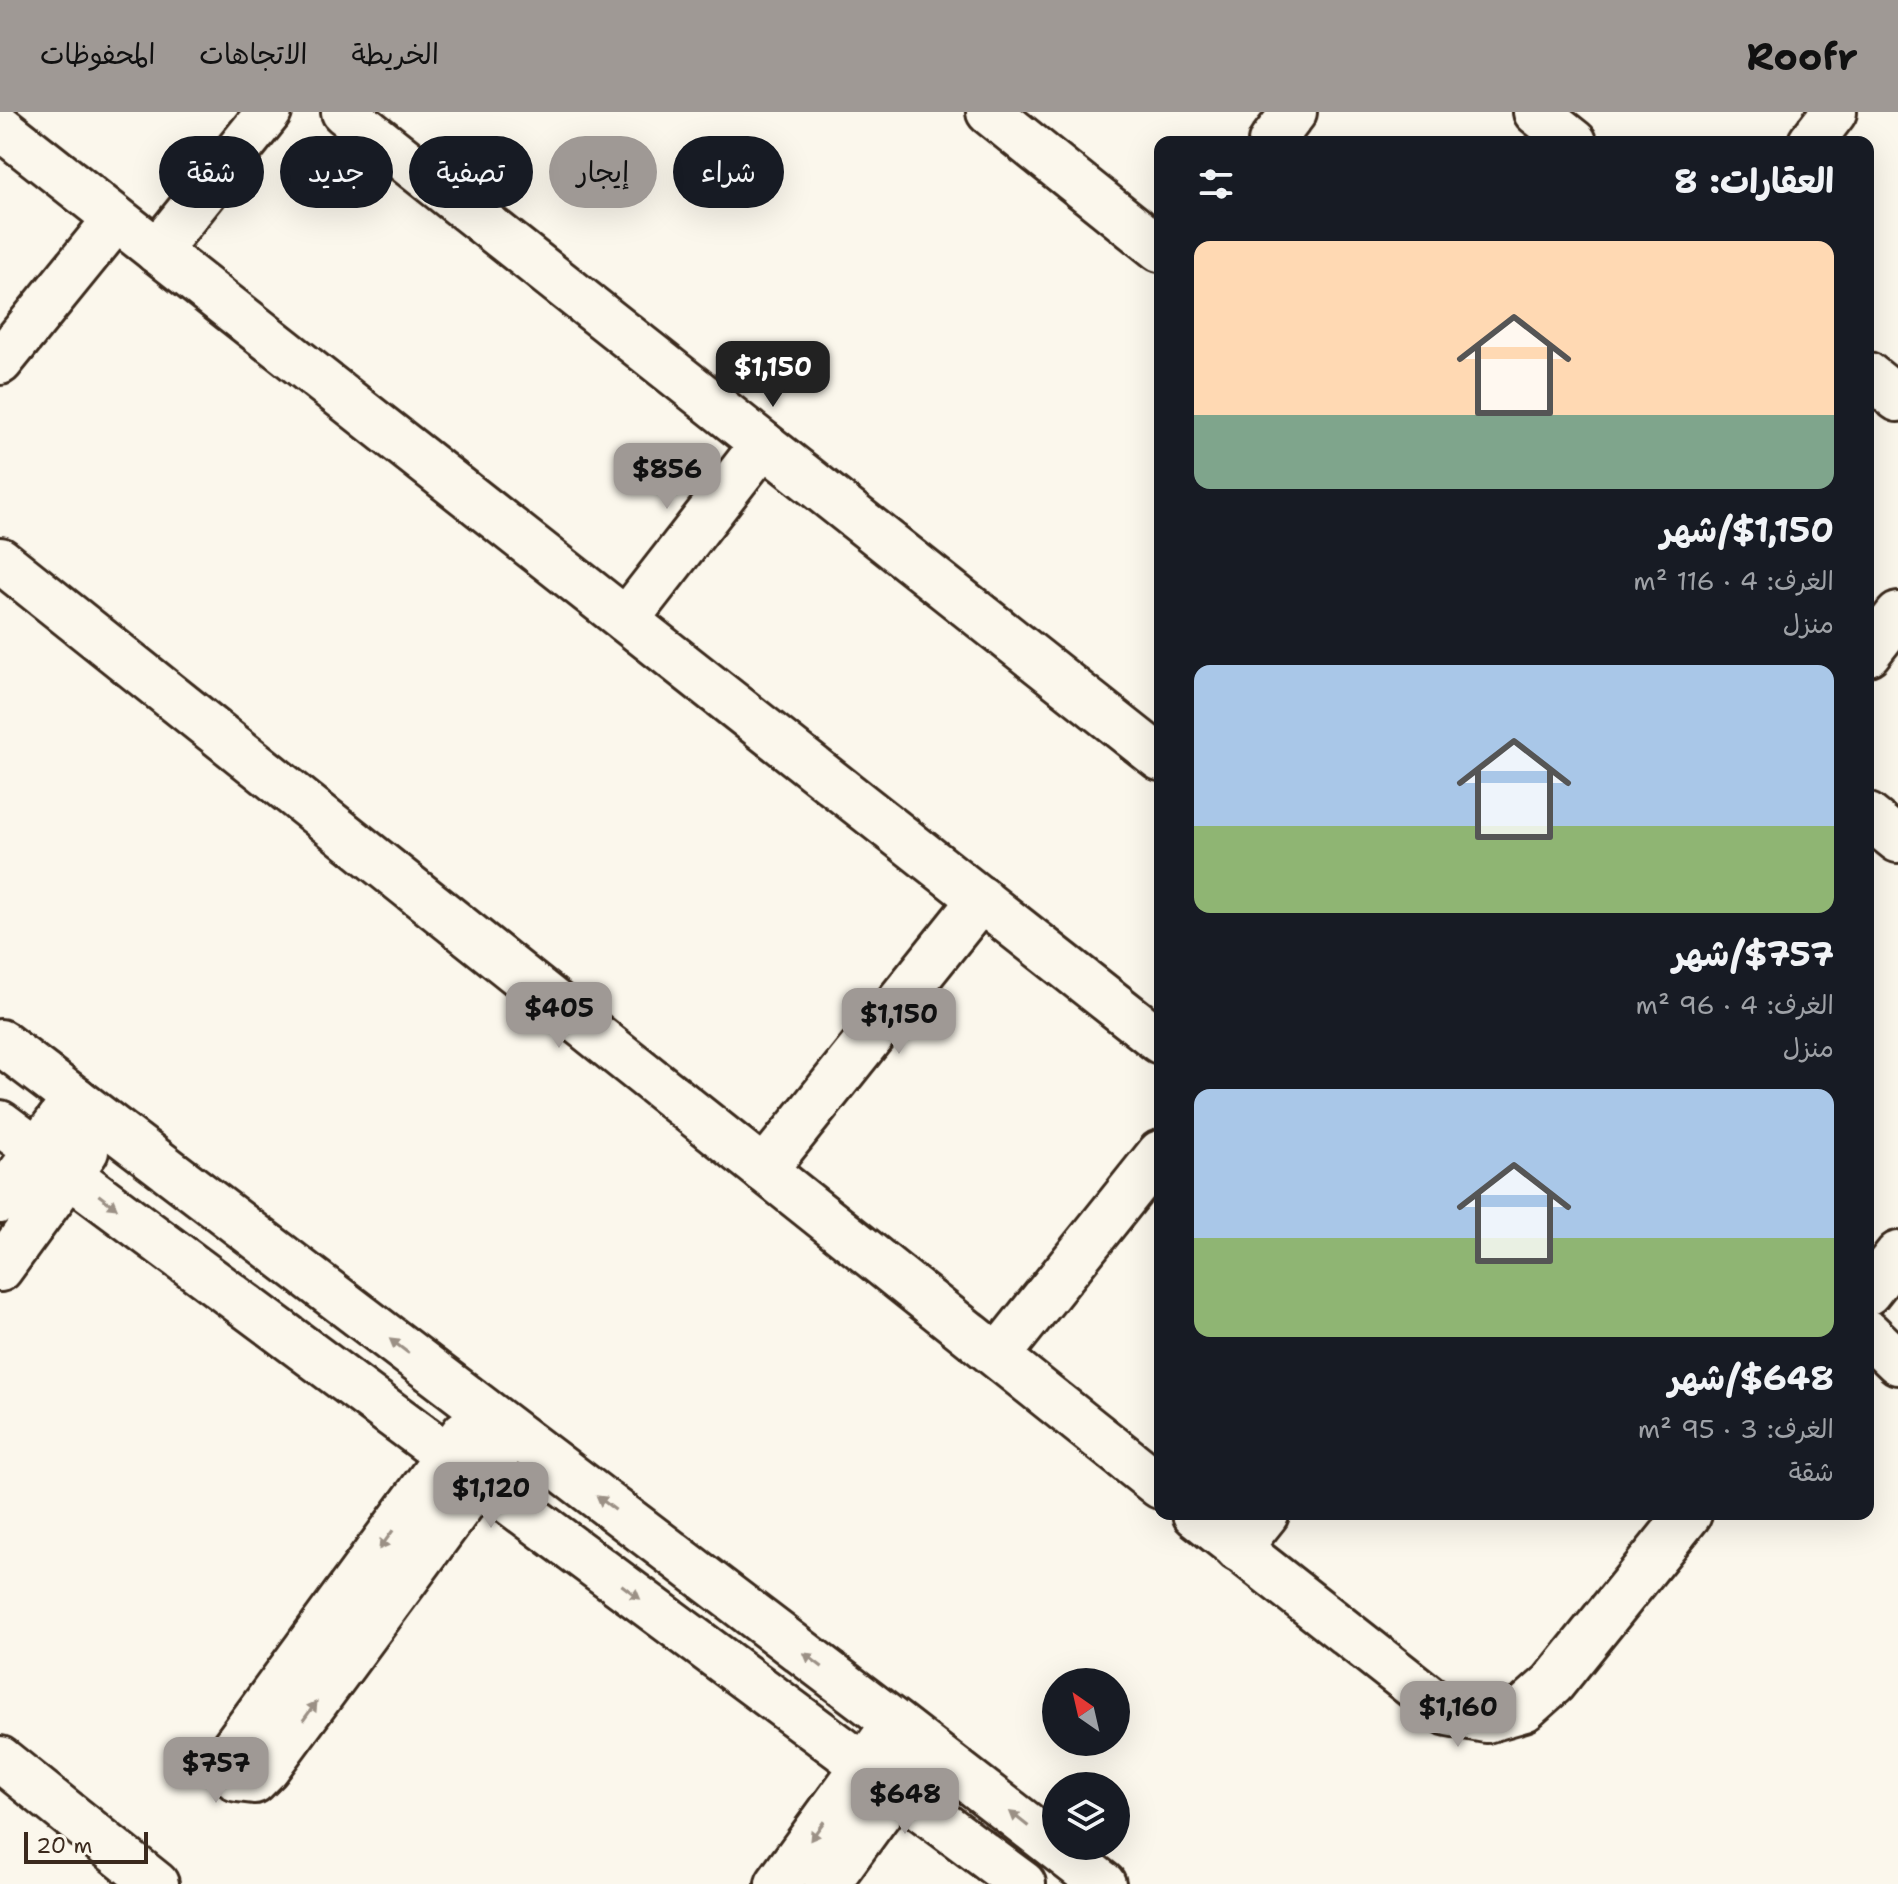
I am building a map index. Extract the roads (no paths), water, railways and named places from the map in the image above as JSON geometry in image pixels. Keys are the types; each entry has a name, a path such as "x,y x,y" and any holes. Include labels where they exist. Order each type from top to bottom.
{"street":[{"path":"157,251 269,112"},
{"path":"344,112 763,444 1153,739"},
{"path":"989,112 1154,244"},
{"path":"1276,136 1294,112"},
{"path":"1536,112 1566,136"},
{"path":"1816,136 1834,112"},
{"path":"0,127 1154,1036"},
{"path":"0,362 116,219"},
{"path":"1874,380 1898,399"},
{"path":"626,620 763,444"},
{"path":"0,560 1154,1481"},
{"path":"1874,645 1898,615"},
{"path":"1874,821 1898,840"},
{"path":"764,1170 981,899"},
{"path":"0,1042 1103,1884"},
{"path":"0,1269 53,1162 91,1111"},
{"path":"0,1123 1023,1884"},
{"path":"998,1356 1154,1161"},
{"path":"0,1201 53,1162"},
{"path":"1874,1284 1898,1254"},
{"path":"1874,1315 1898,1329"},
{"path":"1874,1339 1898,1362"},
{"path":"464,1468 234,1747 228,1764 237,1779 254,1781 267,1768 498,1421"},
{"path":"1202,1520 1448,1713 1486,1720 1524,1709 1553,1683 1684,1520"},
{"path":"1238,1549 1261,1520"},
{"path":"827,1884 881,1778 911,1735"},
{"path":"0,1759 156,1884"},
{"path":"778,1884 881,1778"}]}
